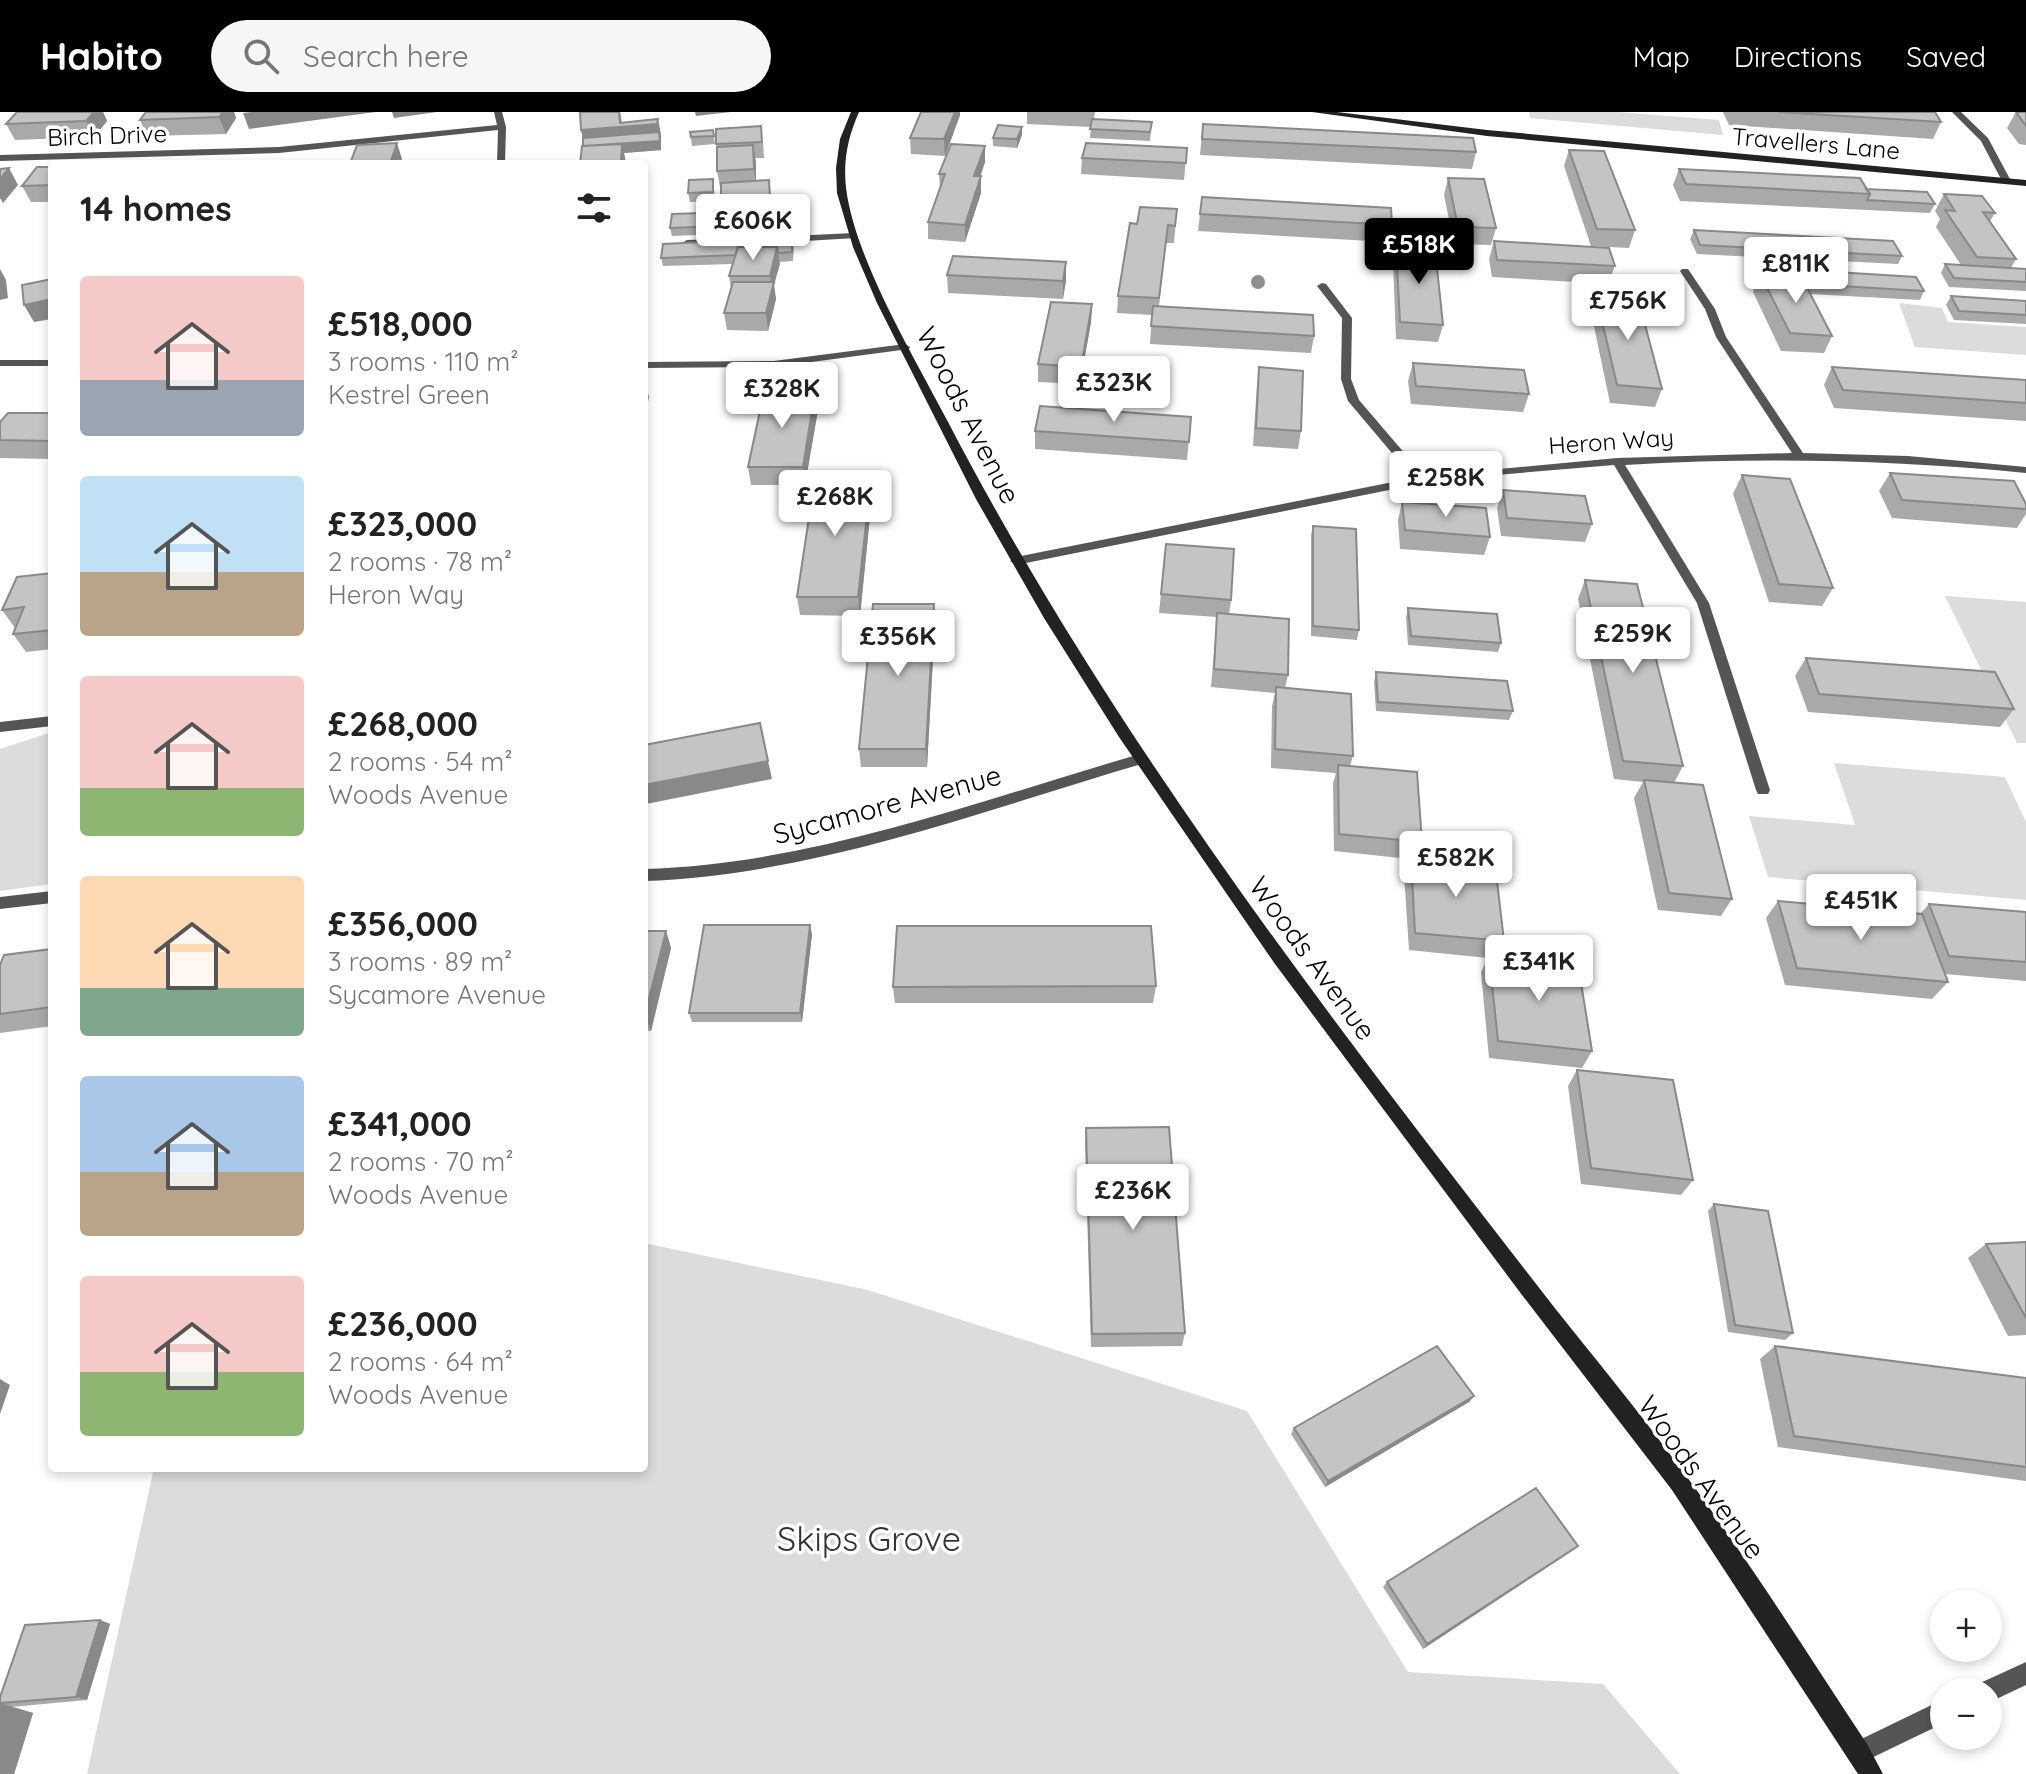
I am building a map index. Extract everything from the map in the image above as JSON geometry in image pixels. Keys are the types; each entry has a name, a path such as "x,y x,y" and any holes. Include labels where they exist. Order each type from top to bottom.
{"street":[{"path":"498,112 502,127 501,160"},
{"name":"Woods Avenue","path":"855,112 843,143 840,166 853,236 950,441 1016,561 1140,759 1250,917 1677,1481 1871,1774"},
{"name":"Travellers Lane","path":"1316,112 1487,133 2026,183"},
{"path":"1956,112 1985,140 2006,181"},
{"name":"Birch Drive","path":"0,158 279,150 502,127"},
{"path":"761,240 853,236"},
{"path":"687,243 732,241"},
{"path":"1685,271 1710,309 1721,337 1798,454"},
{"path":"1322,286 1347,318 1346,379 1354,401 1419,478"},
{"path":"648,365 774,364 905,347"},
{"path":"0,363 48,363"},
{"name":"Heron Way","path":"1016,561 1368,491 1419,478 1617,461 1798,454 2026,470"},
{"path":"1617,461 1703,603 1763,790"},
{"path":"0,727 48,721"},
{"name":"Sycamore Avenue","path":"648,875 690,875 753,867 812,854 1140,759"},
{"path":"0,903 48,897"},
{"path":"2002,1684 2026,1673"},
{"path":"1859,1752 1930,1718"}],"green space":[{"path":"1529,112 1618,112 1719,120 1723,135 1530,118"},
{"path":"1899,303 1942,308 1948,322 2026,327 2026,355 1915,347"},
{"path":"1945,596 2026,602 2026,743 2017,743"},
{"path":"48,733 48,885 0,891 0,749"},
{"path":"1834,763 2005,777 2026,822 2026,900 1768,877 1749,816 1855,825"},
{"name":"Skips Grove","path":"648,1244 868,1290 1247,1411 1408,1672 1603,1684 1680,1774 87,1774 153,1472 648,1472"}],"building":[{"path":"17,112 94,112 86,121 6,124"},
{"path":"146,112 223,112 219,117 140,120"},
{"path":"580,112 619,112 620,123 658,119 657,124 581,130"},
{"path":"921,112 955,112 944,139 910,138"},
{"path":"1779,112 1935,112 1941,122"},
{"path":"2016,112 2026,112 2026,126"},
{"path":"1092,119 1152,122 1150,132 1090,129"},
{"path":"1203,124 1473,138 1476,152 1202,139"},
{"path":"998,125 1022,127 1017,139 993,138"},
{"path":"761,126 762,142 716,144 716,129"},
{"path":"713,130 714,136 691,137 690,132"},
{"path":"659,132 660,141 583,146 583,138"},
{"path":"397,143 391,160 351,160 357,145"},
{"path":"1086,143 1187,148 1186,163 1082,158"},
{"path":"622,144 621,160 580,160 582,146"},
{"path":"951,144 985,146 974,176 981,176 965,225 928,222 945,174 939,174"},
{"path":"753,145 754,169 717,171 717,147"},
{"path":"1569,150 1604,151 1635,230 1597,229"},
{"path":"37,167 48,167 48,185 22,186"},
{"path":"9,168 0,179 0,169"},
{"path":"1679,169 1860,178 1870,194 1686,184"},
{"path":"1448,178 1484,179 1496,228 1458,227"},
{"path":"713,179 713,192 688,193 689,180"},
{"path":"769,180 770,198 721,201 721,183"},
{"path":"1866,189 1927,192 1935,204 1867,200 1870,194"},
{"path":"1944,194 1982,196 1995,213 1983,212 2016,259 1977,257 1945,210 1955,211"},
{"path":"1202,197 1391,208 1392,225 1200,214"},
{"path":"1140,207 1177,209 1175,226 1168,225 1159,298 1118,296 1130,223 1137,224"},
{"path":"794,210 793,223 670,228 672,214"},
{"path":"1694,230 1893,241 1902,256 1700,245"},
{"path":"792,238 792,252 778,253 777,247 738,247 735,255 661,258 663,244"},
{"path":"1494,241 1609,248 1615,266 1497,260"},
{"path":"1396,246 1435,249 1443,325 1400,322"},
{"path":"738,247 777,247 770,276 729,276"},
{"path":"953,256 1066,262 1063,281 947,275"},
{"path":"1945,264 2026,269 2026,282 1954,278"},
{"path":"1752,267 1916,277 1924,291 1806,284 1801,276 1760,274 1758,280"},
{"path":"1760,274 1801,276 1832,336 1790,333"},
{"path":"1611,276 1641,278 1649,305 1640,304 1638,298 1617,296"},
{"path":"48,280 48,300 24,305 22,285"},
{"path":"733,282 774,282 766,313 724,313"},
{"path":"1596,295 1638,298 1662,389 1617,385"},
{"path":"1951,296 2026,301 2026,315 1959,311"},
{"path":"1051,302 1092,304 1081,367 1038,364"},
{"path":"1153,306 1313,315 1314,336 1151,326"},
{"path":"1413,363 1524,370 1529,394 1416,386"},
{"path":"1259,367 1303,371 1301,431 1256,428"},
{"path":"1832,367 2026,380 2026,403 1843,390"},
{"path":"764,392 815,392 803,467 748,467"},
{"path":"1040,406 1191,417 1189,442 1035,431"},
{"path":"8,413 48,413 48,441 0,440 0,422"},
{"path":"1890,473 2014,481 2026,509 1902,500"},
{"path":"1742,475 1790,479 1833,588 1779,584"},
{"path":"815,478 871,478 858,597 797,597"},
{"path":"1503,490 1585,496 1592,524 1507,518"},
{"path":"1402,502 1486,508 1490,537 1405,530"},
{"path":"1313,526 1356,529 1359,630 1313,626"},
{"path":"1166,544 1234,549 1231,600 1161,594"},
{"path":"48,573 48,630 13,634 24,607 2,610 17,577"},
{"path":"1585,580 1637,584 1683,766 1623,761"},
{"path":"873,604 934,604 926,749 859,749"},
{"path":"1408,608 1497,614 1501,643 1411,636"},
{"path":"1217,613 1289,619 1288,675 1214,669"},
{"path":"1806,658 1995,672 2014,709 1819,694"},
{"path":"1376,672 1507,681 1513,711 1378,702"},
{"path":"1276,687 1351,694 1353,756 1275,749"},
{"path":"760,723 768,761 648,784 648,744"},
{"path":"1338,765 1417,772 1422,842 1339,834"},
{"path":"1644,780 1703,785 1732,899 1669,893"},
{"path":"1411,856 1495,864 1504,941 1415,933"},
{"path":"1778,901 1922,914 1948,982 1797,968"},
{"path":"1929,904 2026,912 2026,962 1949,956"},
{"path":"704,925 810,925 800,1013 689,1013"},
{"path":"897,926 1151,926 1156,986 893,987"},
{"path":"648,931 666,931 648,1003"},
{"path":"48,950 48,1008 0,1014 0,965 4,955"},
{"path":"1489,955 1578,964 1592,1051 1498,1041"},
{"path":"1577,1070 1673,1080 1693,1180 1591,1168"},
{"path":"1169,1127 1185,1333 1092,1334 1086,1128"},
{"path":"1714,1204 1768,1211 1793,1333 1735,1325"},
{"path":"2026,1242 2026,1318 1986,1244"},
{"path":"1437,1346 1474,1396 1328,1481 1294,1428"},
{"path":"1775,1346 2026,1378 2026,1467 1794,1436"},
{"path":"1536,1488 1578,1546 1427,1644 1387,1582"},
{"path":"100,1620 76,1697 0,1703 25,1625"}]}
